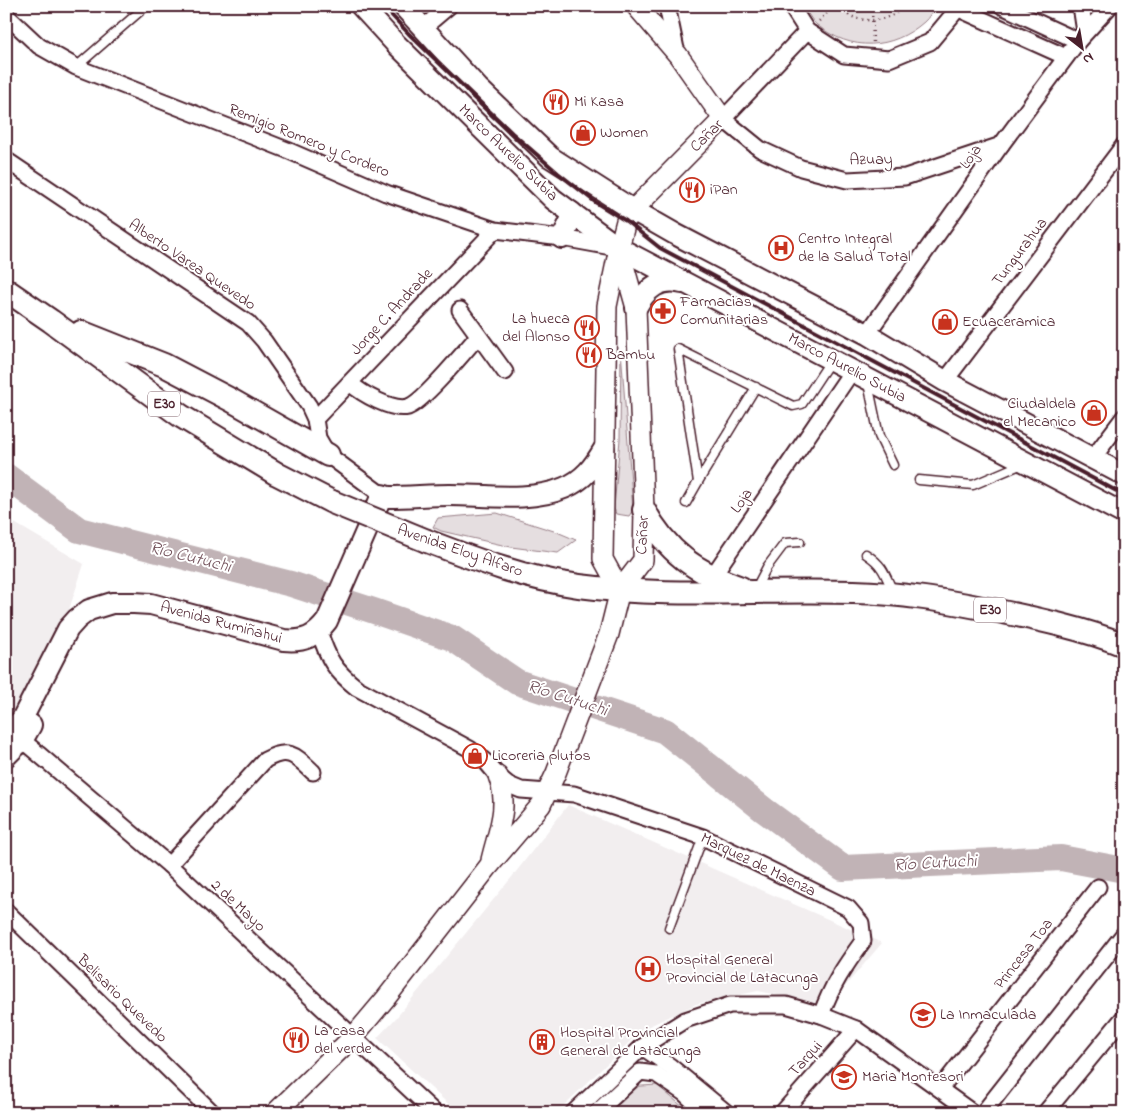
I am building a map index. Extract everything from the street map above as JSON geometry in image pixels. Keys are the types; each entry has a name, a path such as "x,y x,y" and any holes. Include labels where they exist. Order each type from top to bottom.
{"main road":[{"name":"Marco Aurelio Subia","path":"361,6 553,199 618,248 1124,514"},
{"name":"Marco Aurelio Subia","path":"403,6 478,89 550,157 633,210 675,234 867,334 945,381 1124,475"},
{"path":"562,238 571,220 571,212"},
{"path":"636,308 646,292 653,287 672,280 684,284"},
{"name":"Avenida Eloy Alfaro","path":"6,290 181,416 277,474 332,502 473,559 523,574 577,586 620,590 894,594 944,601 1045,620 1124,645"},
{"path":"50,321 164,365 328,455"},
{"path":"319,632 327,621 382,495 389,497 505,496 551,492 565,488 581,479 594,468 604,449"},
{"path":"644,510 664,542 678,555 712,577 753,593"},
{"name":"Avenida Rumiñahui","path":"6,756 22,718 68,629 77,619 90,610 112,603 151,604 284,640 301,640 319,632"}],"street":[{"path":"423,28 449,6"},
{"path":"636,6 678,55 723,119"},
{"path":"667,6 678,55"},
{"path":"791,6 811,27 844,55 889,59 930,42 960,7 1066,57"},
{"path":"1002,6 1082,36 1081,6"},
{"name":"Loja","path":"867,334 1066,57 1082,36 1110,6"},
{"name":"Remigio Romero y Cordero","path":"6,15 40,46 76,67 287,150 386,193 495,230 562,238 618,248"},
{"name":"Cañar","path":"618,248 636,308 644,510 643,560 620,590 603,559 604,449 607,306 618,248 626,221 633,210 811,27"},
{"name":"Azuay","path":"723,119 760,149 801,168 847,180 905,177 1001,145"},
{"name":"Tungurahua","path":"945,381 1124,145"},
{"name":"Alberto Varea Quevedo","path":"6,160 248,323 277,359 309,406 315,419 318,438 328,455 382,495"},
{"name":"Jorge C. Andrade","path":"315,419 495,230"},
{"path":"460,310 505,372"},
{"path":"350,383 360,391 394,407 409,407 422,398 478,336"},
{"name":"Loja","path":"712,577 859,374"},
{"path":"1093,458 1124,417"},
{"path":"275,1113 354,1036 433,939 489,866 541,804 556,774 609,634 620,590"},
{"name":"Marquez de Maenza","path":"319,632 326,654 334,668 343,677 357,688 470,749 487,763 508,785 520,790 574,794 703,837 848,908 861,922 863,941 839,973 828,994 821,1015"},
{"name":"2 de Mayo","path":"14,735 169,865 435,1113"},
{"path":"169,865 265,760 276,754 286,752 297,758 313,772"},
{"path":"489,866 504,810 504,798 498,776"},
{"name":"Princesa Toa","path":"940,1090 1098,887"},
{"name":"Belisario Quevedo","path":"6,911 213,1113"},
{"path":"984,1113 1124,934"},
{"path":"573,1113 642,1047 685,1020 730,1005 786,1005 821,1015 856,1030 974,1113"},
{"path":"1045,1113 1124,1016"},
{"name":"Tarqui","path":"782,1113 856,1030"},
{"path":"642,1047 670,1066 727,1113"},
{"path":"596,1113 640,1072 656,1074 684,1093 706,1113"}],"lane":[{"path":"76,67 146,6"},
{"path":"698,482 678,349 793,406 802,404 831,360"},
{"path":"859,374 879,436 893,465"},
{"path":"686,503 756,387"},
{"path":"919,480 973,485 1026,462"},
{"path":"753,593 767,567 785,543 800,542"},
{"path":"866,554 877,561 884,569 894,594"},
{"path":"669,928 703,837"}],"path":[{"path":"811,27 835,6 852,17 872,21 897,14 905,6"},
{"path":"872,6 873,45"}],"shaded area":[{"path":"803,6 935,6 926,20 912,31 899,38 871,44 844,40 830,34 815,23"},
{"path":"621,350 633,510 629,516 616,514 614,508 620,439"},
{"path":"497,513 576,540 558,553 511,547 441,531 433,527 438,518"},
{"path":"6,518 84,564 66,619 6,727"},
{"name":"Hospital General Provincial de Latacunga","path":"568,805 882,943 829,1005 758,991 696,1004 643,1029 556,1113 458,1113 377,1038 396,1018 512,877"},
{"path":"657,1085 690,1113 603,1113 627,1087"}],"waterway":[{"name":"Río Cutuchi","path":"6,476 79,530 291,584 374,611 452,638 517,682 665,731 764,810 843,868 1061,858 1124,870"}],"railway":[{"path":"383,6 409,34 512,133 595,202 626,221 660,248 1124,495"}],"place":[{"name":"Mi Kasa","path":"556,102"},
{"name":"Women","path":"583,133"},
{"name":"iPan","path":"692,190"},
{"name":"Centro Integral de la Salud Total","path":"781,248"},
{"name":"Farmacias Comunitarias","path":"663,311"},
{"name":"Ecuaceramica","path":"945,322"},
{"name":"La hueca del Alonso","path":"587,328"},
{"name":"Bambu","path":"589,355"},
{"name":"Ciudaldela el Mecanico","path":"1094,413"},
{"name":"Licoreria plutos","path":"475,756"},
{"name":"Hospital General Provincial de Latacunga","path":"648,969"},
{"name":"La Inmaculada","path":"923,1015"},
{"name":"La casa del verde","path":"296,1040"},
{"name":"Hospital Provincial General de Latacunga","path":"542,1042"},
{"name":"Maria Montesori","path":"844,1077"}]}
